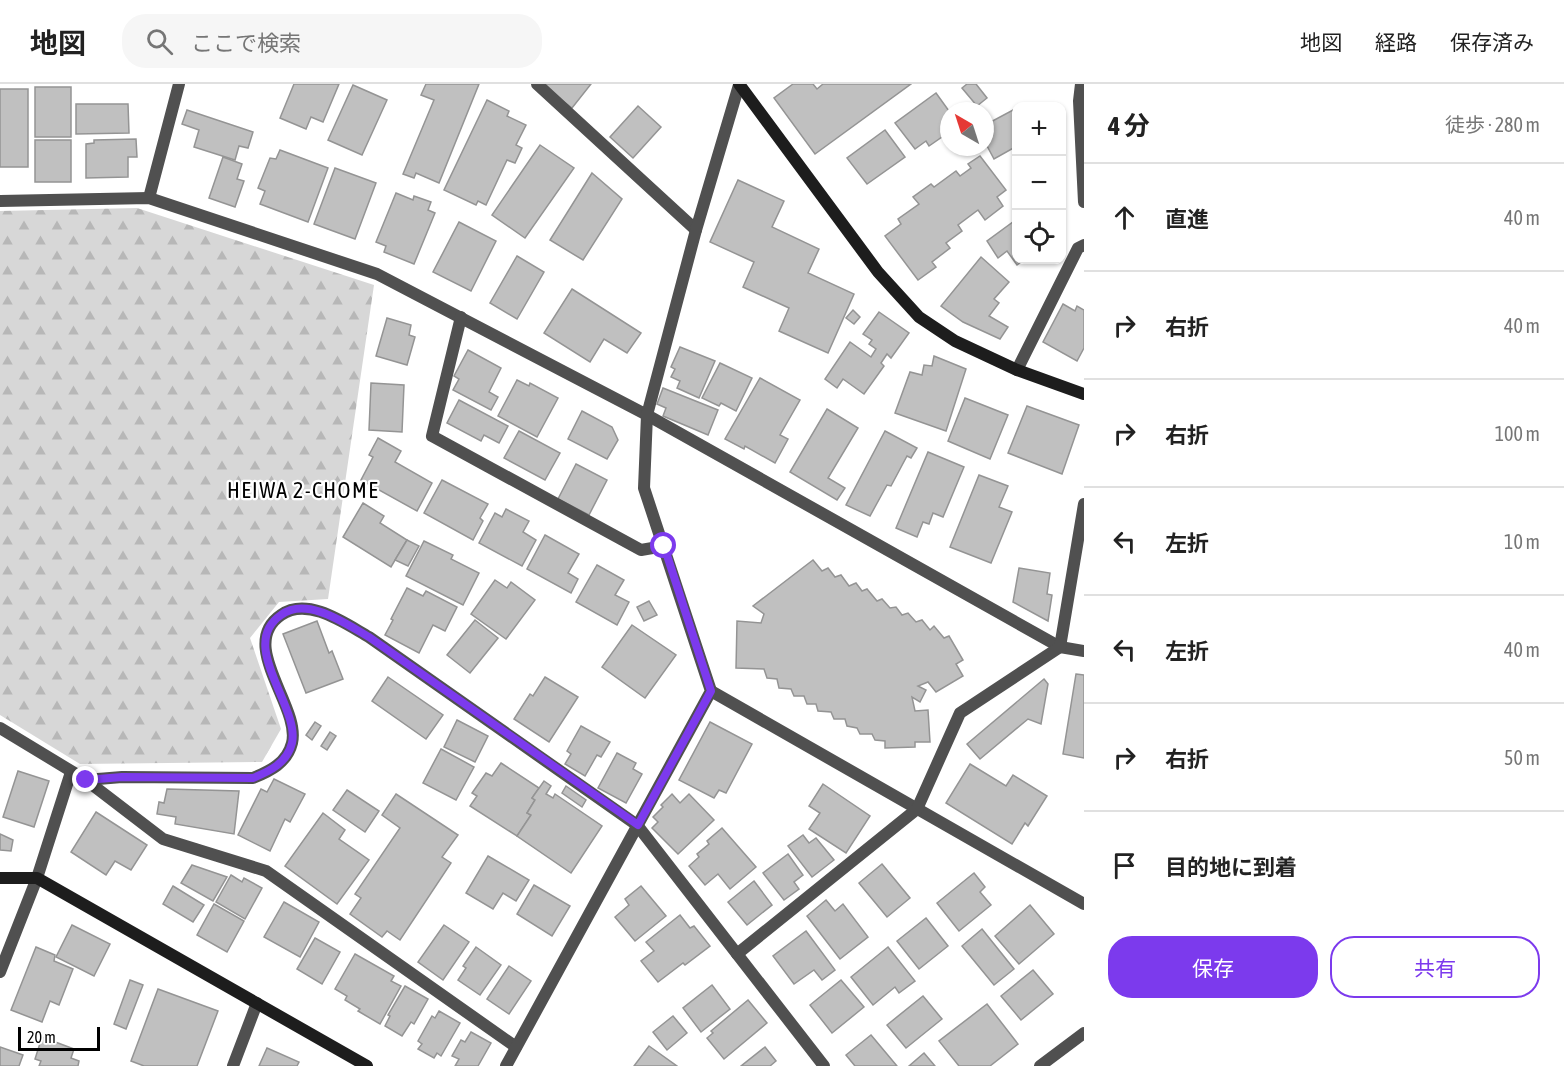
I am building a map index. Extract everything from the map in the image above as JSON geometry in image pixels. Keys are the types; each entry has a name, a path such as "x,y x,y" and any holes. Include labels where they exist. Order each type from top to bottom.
{"street":[{"path":"149,198 179,84"},
{"path":"537,84 696,230"},
{"path":"1081,84 1079,101 1084,202"},
{"path":"739,85 696,230 647,415 644,488 711,691 1084,904"},
{"path":"739,85 878,272 919,317 955,341 1017,370 1084,394"},
{"path":"0,201 149,198 377,274 647,415 1060,647 1084,651"},
{"path":"1017,370 1078,248 1084,245"},
{"path":"461,317 432,436 641,550 664,546"},
{"path":"737,954 917,809 960,713 1060,647 1084,504"},
{"path":"86,780 122,777 253,778 271,771 285,759 292,744 293,728 267,661 266,634 272,623 282,614 303,609 328,613 369,637 638,825 824,1066"},
{"path":"506,1066 711,691"},
{"path":"0,728 86,780 163,839 266,871 516,1047"},
{"path":"0,972 37,878 71,772"},
{"path":"0,878 37,878 367,1066"},
{"path":"233,1066 257,1003"},
{"path":"1040,1066 1084,1033"}],"green space":[{"path":"137,208 374,285 328,599 279,602 250,638 281,729 262,762 80,764 0,715 0,211"}],"building":[{"path":"294,84 339,84 323,122 311,117 306,129 280,118"},
{"path":"426,84 479,84 439,183 416,173 414,178 403,174 434,100 421,95"},
{"path":"540,84 591,84 572,108"},
{"path":"793,84 813,84 817,89 823,84 911,84 815,154 774,98"},
{"path":"967,84 976,84 987,98 982,102 974,102 962,88"},
{"path":"353,85 387,100 362,155 328,140"},
{"path":"35,87 71,87 71,137 35,137"},
{"path":"0,89 28,89 28,167 0,167"},
{"path":"936,93 942,102 940,102 940,138 929,146 926,141 915,149 895,123"},
{"path":"487,100 509,111 507,116 526,125 516,145 522,148 515,163 507,160 486,205 478,201 476,205 444,190"},
{"path":"76,104 128,104 129,133 76,134"},
{"path":"638,106 661,127 633,158 610,137"},
{"path":"187,110 253,132 248,148 239,146 235,160 194,147 199,130 182,124"},
{"path":"1012,111 1012,149 994,159 992,156 994,120"},
{"path":"885,130 905,157 867,184 847,158"},
{"path":"136,139 137,157 128,157 128,177 86,178 86,144 94,143 94,140"},
{"path":"35,140 71,140 71,182 35,182"},
{"path":"540,145 574,168 525,238 492,215"},
{"path":"280,150 328,168 308,222 260,204 265,191 258,188 270,158 276,159"},
{"path":"980,156 1006,190 997,197 1003,206 985,220 978,210 958,225 962,231 946,243 950,248 932,262 936,267 918,280 885,236 901,224 898,219 919,204 913,197 931,184 934,187 956,171 960,176 971,168 968,164"},
{"path":"223,157 242,164 237,179 244,181 235,207 209,198"},
{"path":"335,168 376,183 355,239 314,224"},
{"path":"592,173 622,199 583,260 550,240"},
{"path":"738,180 784,201 772,227 819,249 808,273 854,294 828,353 779,331 789,308 743,287 754,262 710,242"},
{"path":"396,193 413,200 414,196 431,202 428,210 435,213 414,264 384,252 386,246 376,242"},
{"path":"459,222 496,241 471,291 433,272"},
{"path":"1012,223 1012,258 1007,251 998,258 987,241"},
{"path":"517,256 544,272 517,319 490,303"},
{"path":"981,257 1009,282 994,299 999,303 989,316 1008,327 1000,339 963,322 941,306"},
{"path":"572,289 641,333 627,353 604,339 590,362 544,333"},
{"path":"1063,304 1075,311 1077,306 1084,310 1084,348 1077,361 1043,342"},
{"path":"853,310 860,317 854,324 846,318"},
{"path":"879,312 909,333 891,358 887,354 881,363 884,366 864,394 843,379 837,388 825,379 850,342 871,357 876,349 869,344 872,340 863,334"},
{"path":"387,318 411,325 409,335 415,337 407,365 376,356"},
{"path":"680,347 715,361 699,398 677,388 680,381 671,377 675,369 671,367"},
{"path":"468,350 501,368 489,392 498,397 491,410 453,390 459,379 454,376"},
{"path":"934,356 966,369 946,431 895,413 910,372 922,375 924,365 932,366"},
{"path":"720,363 752,378 736,411 721,403 719,406 702,398"},
{"path":"760,378 800,400 780,435 788,439 775,463 745,446 744,449 725,439"},
{"path":"517,380 529,386 530,383 558,398 537,437 498,416"},
{"path":"371,383 404,385 402,432 369,430"},
{"path":"663,388 718,410 708,435 663,416 666,408 657,404"},
{"path":"965,398 1008,415 990,459 948,441"},
{"path":"459,400 508,426 499,443 484,435 481,441 447,423"},
{"path":"1027,406 1079,425 1062,474 1008,453"},
{"path":"827,409 858,428 828,478 845,488 837,500 790,472"},
{"path":"582,411 612,427 618,440 607,459 568,439"},
{"path":"519,431 560,453 545,480 504,458"},
{"path":"885,431 917,448 911,458 907,456 891,486 887,485 870,516 846,505"},
{"path":"378,438 401,451 395,462 432,483 417,511 361,480 373,457 369,455"},
{"path":"928,452 964,467 943,517 933,513 929,524 923,522 917,537 896,528"},
{"path":"576,464 607,480 589,515 558,499"},
{"path":"979,475 1008,486 999,507 1012,512 991,563 950,547"},
{"path":"442,480 488,504 480,518 483,521 473,540 424,513"},
{"path":"363,503 384,516 380,523 407,540 391,567 343,537"},
{"path":"506,509 529,521 523,532 536,540 522,566 479,543 495,513 502,517"},
{"path":"545,535 579,554 568,573 578,579 571,593 527,569"},
{"path":"407,540 419,546 408,566 395,560"},
{"path":"424,541 453,555 451,559 479,573 463,605 406,576"},
{"path":"813,560 822,571 828,568 835,577 841,575 849,586 856,583 862,591 867,589 877,601 882,599 890,608 896,607 902,615 908,613 916,622 922,620 930,630 934,626 944,638 949,636 963,660 956,664 963,676 936,692 928,682 918,686 926,690 920,702 912,697 915,711 928,710 930,742 915,742 915,747 885,748 885,741 875,740 872,734 860,734 857,728 847,726 845,719 834,719 831,712 818,711 816,704 807,704 804,696 794,696 791,689 779,688 777,679 767,678 764,669 736,668 737,621 761,623 764,614 753,606"},
{"path":"597,565 624,580 615,595 629,602 617,625 576,602"},
{"path":"1019,568 1050,573 1047,594 1052,595 1048,621 1013,602"},
{"path":"495,580 507,588 511,582 535,600 506,639 471,614"},
{"path":"407,588 423,596 426,591 457,607 445,631 433,625 419,653 385,635"},
{"path":"649,601 657,615 644,621 637,607"},
{"path":"475,620 498,638 470,673 447,655"},
{"path":"317,621 329,653 332,651 343,679 306,693 283,634"},
{"path":"632,625 676,655 645,698 602,667"},
{"path":"1076,674 1084,675 1084,758 1063,754"},
{"path":"388,677 443,715 426,739 372,701"},
{"path":"545,677 578,697 549,742 514,719 530,694 533,696"},
{"path":"1044,679 1048,684 1041,724 1028,719 980,759 967,744"},
{"path":"457,720 488,736 475,762 444,747"},
{"path":"315,722 321,726 312,740 306,735"},
{"path":"710,722 752,744 726,793 719,790 714,798 679,780"},
{"path":"581,726 610,742 601,757 597,755 585,776 565,764 571,754 567,751"},
{"path":"330,732 336,736 327,750 321,746"},
{"path":"441,749 474,767 456,800 423,783"},
{"path":"617,753 636,763 633,769 642,774 626,803 598,788"},
{"path":"501,763 539,788 532,798 535,800 527,813 531,815 517,836 470,806 477,796 472,793 486,773 492,776"},
{"path":"970,764 1006,786 1013,775 1047,796 1028,826 1025,823 1012,844 946,803"},
{"path":"18,771 49,781 34,827 3,817"},
{"path":"274,779 305,794 290,822 285,819 270,851 238,835 261,789 267,792"},
{"path":"544,781 551,786 546,794 553,798 555,794 602,826 571,873 517,836 531,815 527,813 535,800 532,798"},
{"path":"823,784 870,816 846,853 809,829 820,813 809,806"},
{"path":"566,786 586,800 582,807 562,793"},
{"path":"167,789 239,791 234,834 175,824 176,817 157,814 159,802 164,803"},
{"path":"347,790 379,811 365,832 333,810"},
{"path":"396,794 458,835 442,857 451,863 400,940 387,931 382,937 350,914 361,898 355,894 400,828 382,815"},
{"path":"672,794 680,803 689,794 714,820 678,854 652,828 658,822 653,817"},
{"path":"96,812 147,845 131,870 115,861 106,875 71,852"},
{"path":"323,813 345,830 339,839 369,860 337,904 285,866"},
{"path":"722,828 756,867 730,889 718,874 705,885 689,866 699,857 697,854 709,844 707,841"},
{"path":"0,834 13,840 11,851 0,850"},
{"path":"803,835 809,843 816,838 834,860 812,877 788,846"},
{"path":"788,854 803,875 794,882 799,889 784,900 763,873"},
{"path":"488,856 529,880 516,901 503,893 493,909 466,893"},
{"path":"882,864 910,898 887,917 859,883"},
{"path":"192,865 227,877 213,901 181,883"},
{"path":"974,873 985,887 980,892 991,905 959,931 937,903"},
{"path":"231,875 242,882 244,878 262,888 245,919 216,902"},
{"path":"754,881 772,905 747,925 728,902"},
{"path":"534,885 570,906 552,936 517,914"},
{"path":"173,886 204,905 193,922 163,904"},
{"path":"641,886 666,916 635,941 615,917 629,905 625,899"},
{"path":"826,900 835,911 843,904 868,937 840,959 807,916"},
{"path":"284,902 319,922 300,957 264,937"},
{"path":"214,904 244,921 227,952 197,935"},
{"path":"1030,905 1054,934 1019,964 995,936"},
{"path":"680,915 690,928 694,926 710,946 658,982 641,961 654,951 646,942"},
{"path":"926,918 948,946 919,969 897,941"},
{"path":"72,925 110,944 94,976 56,957"},
{"path":"444,925 469,942 443,980 418,962"},
{"path":"982,929 1014,969 994,985 962,946"},
{"path":"806,931 835,970 822,980 814,970 794,984 773,956"},
{"path":"315,938 340,952 322,984 297,969"},
{"path":"36,947 55,955 54,961 73,969 59,1005 50,1001 42,1022 11,1010"},
{"path":"476,947 501,965 480,995 458,980 466,968 463,966"},
{"path":"888,947 915,981 899,993 895,987 873,1005 851,977"},
{"path":"355,954 394,976 391,981 401,986 380,1024 358,1011 360,1009 345,1000 347,996 335,989"},
{"path":"509,966 531,981 509,1014 487,999"},
{"path":"1033,970 1053,994 1021,1020 1001,996"},
{"path":"130,980 143,985 126,1029 114,1024"},
{"path":"841,980 864,1007 832,1033 810,1005"},
{"path":"712,985 730,1009 701,1032 683,1008"},
{"path":"405,986 428,999 414,1024 411,1022 402,1036 385,1026 390,1016 388,1015"},
{"path":"158,989 218,1011 197,1066 144,1066 131,1061"},
{"path":"923,996 942,1019 906,1048 887,1025"},
{"path":"748,1000 767,1023 724,1059 707,1038 713,1033 711,1031"},
{"path":"987,1004 1018,1044 990,1066 959,1066 939,1041"},
{"path":"439,1011 460,1023 441,1056 437,1053 434,1058 418,1049 422,1044 418,1041 432,1016 435,1018"},
{"path":"673,1016 687,1033 667,1050 653,1032"},
{"path":"471,1032 491,1043 478,1066 455,1066 459,1059 452,1056 461,1040 465,1042"},
{"path":"871,1035 897,1066 855,1066 846,1055"},
{"path":"42,1037 74,1049 71,1058 79,1061 78,1066 39,1066 41,1061 35,1059"},
{"path":"649,1046 677,1066 634,1066"},
{"path":"0,1047 23,1055 19,1066 0,1066"},
{"path":"765,1047 776,1061 770,1066 741,1066"},
{"path":"267,1048 299,1062 297,1066 259,1066"},
{"path":"924,1053 935,1066 909,1066"}],"district":[{"name":"HEIWA 2-CHOME","path":"303,490"}],"route":[{"path":"86,780 122,777 253,778 271,771 285,759 292,744 293,728 267,661 266,634 272,623 282,614 303,609 328,613 369,637 638,825 711,691 664,546"}]}
